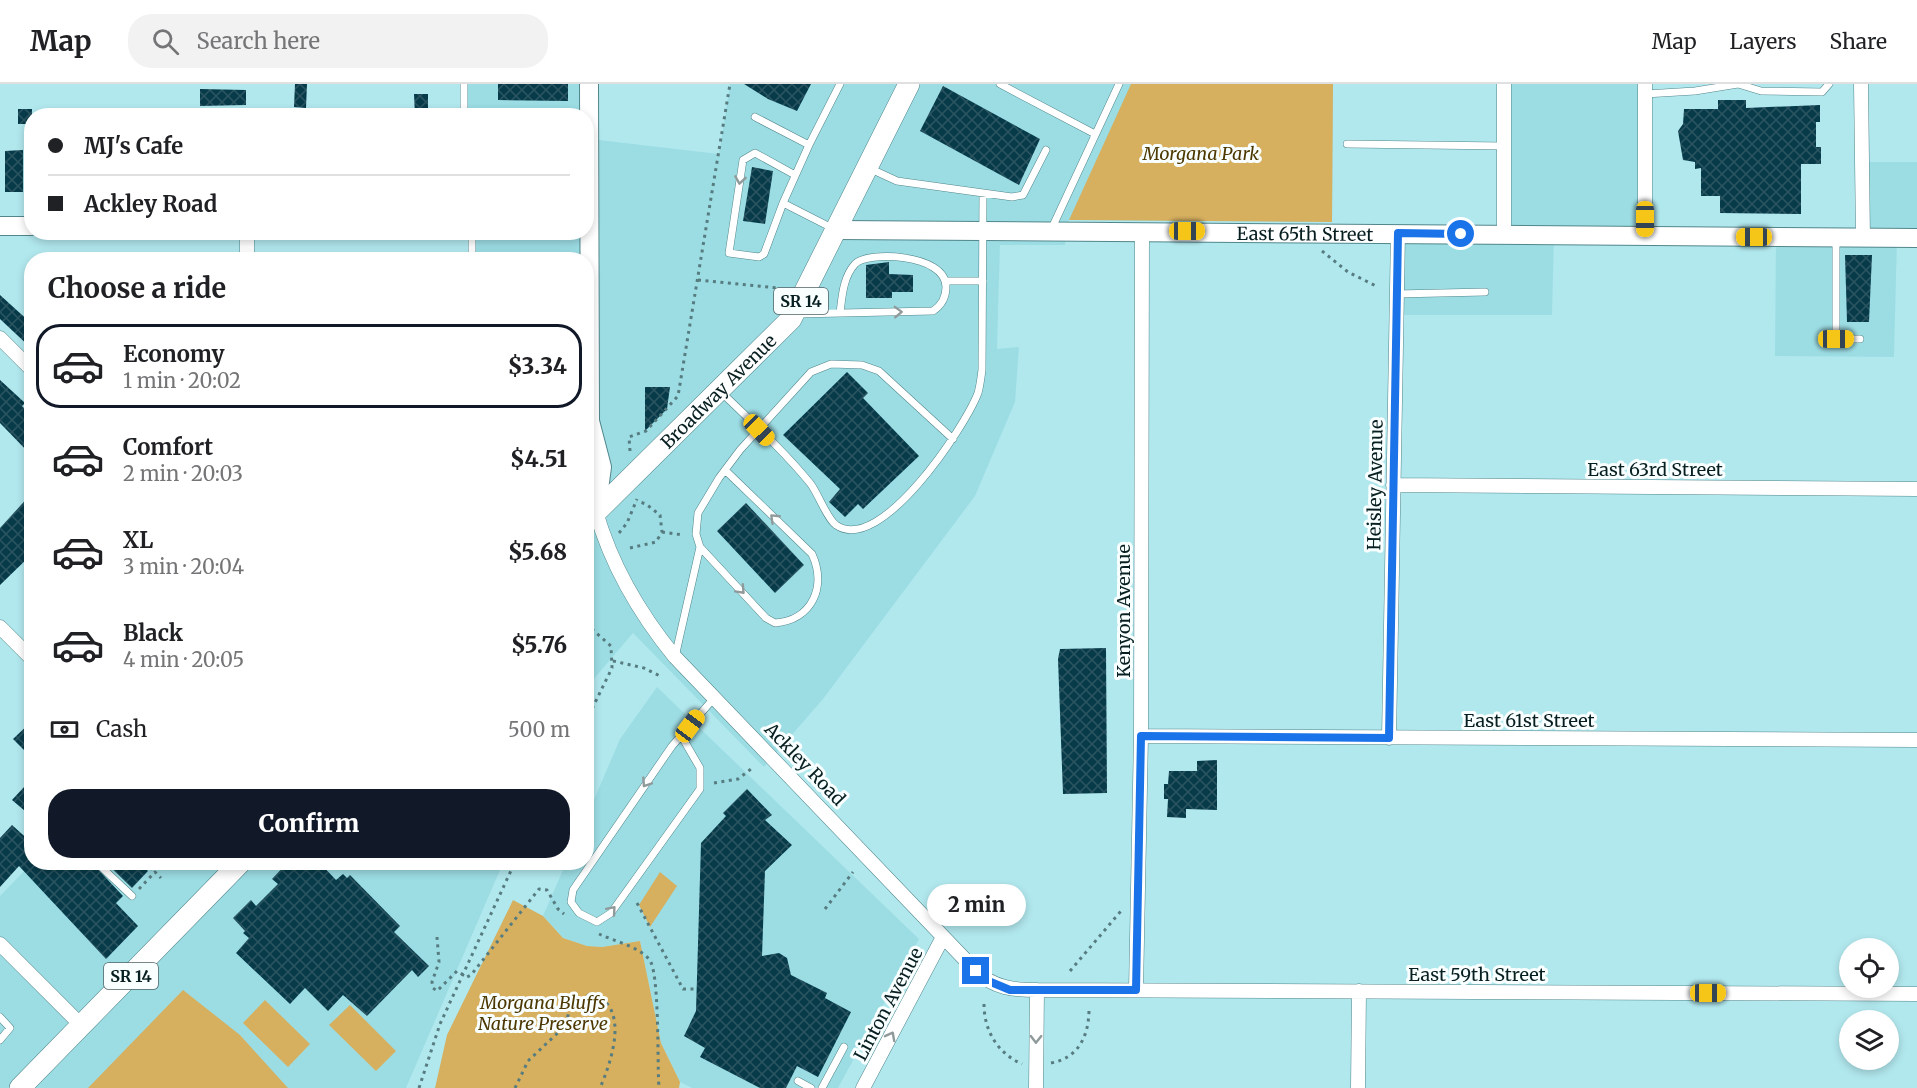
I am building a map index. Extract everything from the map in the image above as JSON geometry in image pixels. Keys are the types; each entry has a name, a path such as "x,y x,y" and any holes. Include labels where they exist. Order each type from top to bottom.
{"main road":[{"name":"Broadway Avenue","path":"594,514 794,314 909,84"},
{"name":"SR 14","path":"20,1088 232,870"}],"street":[{"path":"588,108 589,84"},
{"path":"1504,84 1504,235"},
{"path":"1861,84 1863,238"},
{"path":"1645,89 1645,237"},
{"path":"0,226 24,226"},
{"name":"East 65th Street","path":"837,230 1917,238"},
{"name":"Kenyon Avenue","path":"1136,990 1141,736 1142,231"},
{"name":"Heisley Avenue","path":"1389,738 1398,233"},
{"path":"0,338 24,362"},
{"path":"594,441 602,467 594,503"},
{"name":"East 63rd Street","path":"1394,485 1917,489"},
{"name":"Ackley Road","path":"594,523 638,609 675,657 986,980 1010,990 1037,990"},
{"path":"0,627 24,651"},
{"name":"East 61st Street","path":"1141,736 1917,740"},
{"name":"Linton Avenue","path":"864,1088 944,937"},
{"path":"0,944 81,1025"},
{"path":"1036,1088 1037,990"},
{"name":"East 59th Street","path":"1037,990 1917,994"},
{"path":"1358,1088 1359,991"}],"lane":[{"path":"464,84 464,108"},
{"path":"795,175 755,153 743,160 729,253 759,257 764,254 795,175 840,84"},
{"path":"1000,84 1095,134"},
{"path":"1051,230 1119,84"},
{"path":"1645,89 1738,84 1761,91 1822,92 1829,84"},
{"path":"755,117 809,145"},
{"path":"1347,144 1504,146"},
{"path":"868,168 897,181 983,194 1023,195 1046,150"},
{"path":"719,390 811,484 835,525 847,530 862,530 892,512 953,439 978,392 983,281 983,194"},
{"path":"783,203 837,230"},
{"path":"1836,237 1836,339 1860,339"},
{"path":"794,314 840,313 933,310 944,299 946,281 943,273 929,263 909,258 864,258 853,266 844,285 840,313"},
{"path":"946,281 983,281"},
{"path":"1397,294 1485,292"},
{"path":"724,470 812,554 818,572 818,589 805,613 795,619 775,623 766,618 700,547 696,534 698,513 724,470 811,372 831,364 862,365 879,371 953,439"},
{"path":"675,657 700,547"},
{"path":"594,859 672,746 715,697"},
{"path":"587,870 573,890 571,902 579,913 597,922 611,913 700,789 700,768 682,737"},
{"path":"105,870 132,896"},
{"path":"0,1017 10,1028 0,1040"},
{"path":"822,1088 843,1047"},
{"path":"798,1081 812,1088"}],"path":[{"path":"629,437 646,431 678,396 730,84"},
{"path":"1323,251 1348,272 1376,286"},
{"path":"698,280 778,288"},
{"path":"627,523 637,501 646,504 660,515 662,532 656,542 630,548"},
{"path":"662,532 683,535"},
{"path":"594,631 612,646 614,661 594,705"},
{"path":"614,661 644,668 662,677"},
{"path":"714,783 738,779 751,769"},
{"path":"418,1088 440,1024 511,870"},
{"path":"132,896 155,872 161,878"},
{"path":"825,909 853,872"},
{"path":"437,937 439,962 432,982 433,988 437,991 456,972 467,977 471,975 539,889 547,890 558,909 573,919"},
{"path":"638,903 683,989 698,989"},
{"path":"1070,971 1121,911"},
{"path":"594,932 637,950 650,960 657,982 658,1088"},
{"path":"515,1088 528,1061 565,1026 569,1012 576,1003 590,994 606,1001 613,1010 613,1052 600,1088"},
{"path":"984,1004 984,1020 990,1036 1001,1050 1022,1064"},
{"path":"1049,1064 1058,1062 1078,1048 1087,1035 1089,1009"}],"shaded area":[{"path":"464,84 589,84 589,108 464,108"},
{"path":"730,84 1333,84 1332,222 1069,220 1065,245 1000,245 997,349 1019,347 1015,402 975,496 823,699 764,767 633,633 594,679 594,252 472,252 472,240 594,240 594,139 719,154"},
{"path":"1504,84 1645,84 1645,237 1554,236 1552,315 1396,315 1398,233 1504,235"},
{"path":"1862,162 1917,162 1917,238 1897,239 1894,357 1775,356 1776,237 1863,238"},
{"path":"657,687 919,939 838,1088 692,1088 680,1082 661,1043 640,941 602,947 587,946 563,938 543,916 563,870 594,870 594,800 620,739"},
{"path":"25,870 500,870 406,1088 0,1088 0,896"}],"green space":[{"name":"Morgana Park","path":"1131,84 1333,84 1332,222 1069,220"},
{"path":"660,872 677,886 650,927 639,905"},
{"name":"Morgana Bluffs Nature Preserve","path":"513,900 543,916 563,938 587,946 602,947 640,941 661,1043 680,1082 679,1088 435,1088 447,1035"},
{"path":"183,990 240,1035 288,1088 88,1088"},
{"path":"265,1000 310,1044 288,1067 243,1023"},
{"path":"350,1005 396,1051 376,1071 329,1025"}],"building":[{"path":"295,84 307,84 306,108 294,107"},
{"path":"498,84 568,84 568,101 498,100"},
{"path":"744,84 811,84 797,111 768,99"},
{"path":"943,86 1040,139 1019,185 920,131"},
{"path":"200,89 246,90 246,105 200,106"},
{"path":"414,94 428,94 428,108 415,108"},
{"path":"1718,100 1746,100 1746,108 1820,105 1820,122 1816,122 1816,147 1821,147 1821,164 1801,164 1801,214 1720,213 1720,196 1701,196 1701,168 1695,169 1695,162 1683,160 1678,131 1683,124 1684,109 1718,109"},
{"path":"18,109 24,109 24,124 18,124"},
{"path":"23,150 23,192 5,192 5,151"},
{"path":"752,167 773,171 765,224 743,221"},
{"path":"1845,255 1872,255 1869,322 1847,322"},
{"path":"889,262 889,274 913,275 913,292 892,292 892,298 866,298 866,265"},
{"path":"0,295 24,317 24,342 0,319"},
{"path":"847,372 868,393 863,398 919,456 863,509 858,504 845,517 829,502 840,489 783,435"},
{"path":"0,380 24,402 22,406 24,408 24,448 0,423"},
{"path":"645,387 670,387 667,409 645,431"},
{"path":"24,502 24,562 0,585 0,528"},
{"path":"746,503 804,565 775,593 717,531"},
{"path":"1106,648 1107,793 1063,794 1058,659 1060,649"},
{"path":"24,729 24,750 13,739"},
{"path":"1217,760 1217,810 1186,809 1186,818 1167,817 1168,799 1164,799 1164,784 1168,784 1169,771 1197,771 1197,761"},
{"path":"24,787 24,810 12,800"},
{"path":"747,789 772,815 765,820 792,845 765,871 762,956 779,953 787,958 791,975 827,993 825,998 851,1012 818,1077 797,1066 786,1088 760,1088 700,1057 705,1048 684,1036 696,1011 701,843 726,816 723,813"},
{"path":"12,825 24,836 24,870 99,870 123,896 116,903 138,926 106,959 19,866 0,887 0,838"},
{"path":"113,870 148,871 132,888"},
{"path":"280,870 327,870 336,880 343,874 347,878 350,875 400,926 394,932 429,966 418,977 412,970 367,1016 343,995 328,1011 305,988 290,1004 236,953 249,938 233,918 251,900 256,906 278,884 272,879"}],"route":[{"path":"976,971 986,980 1010,990 1136,990 1141,736 1389,738 1398,233 1461,234"}]}
